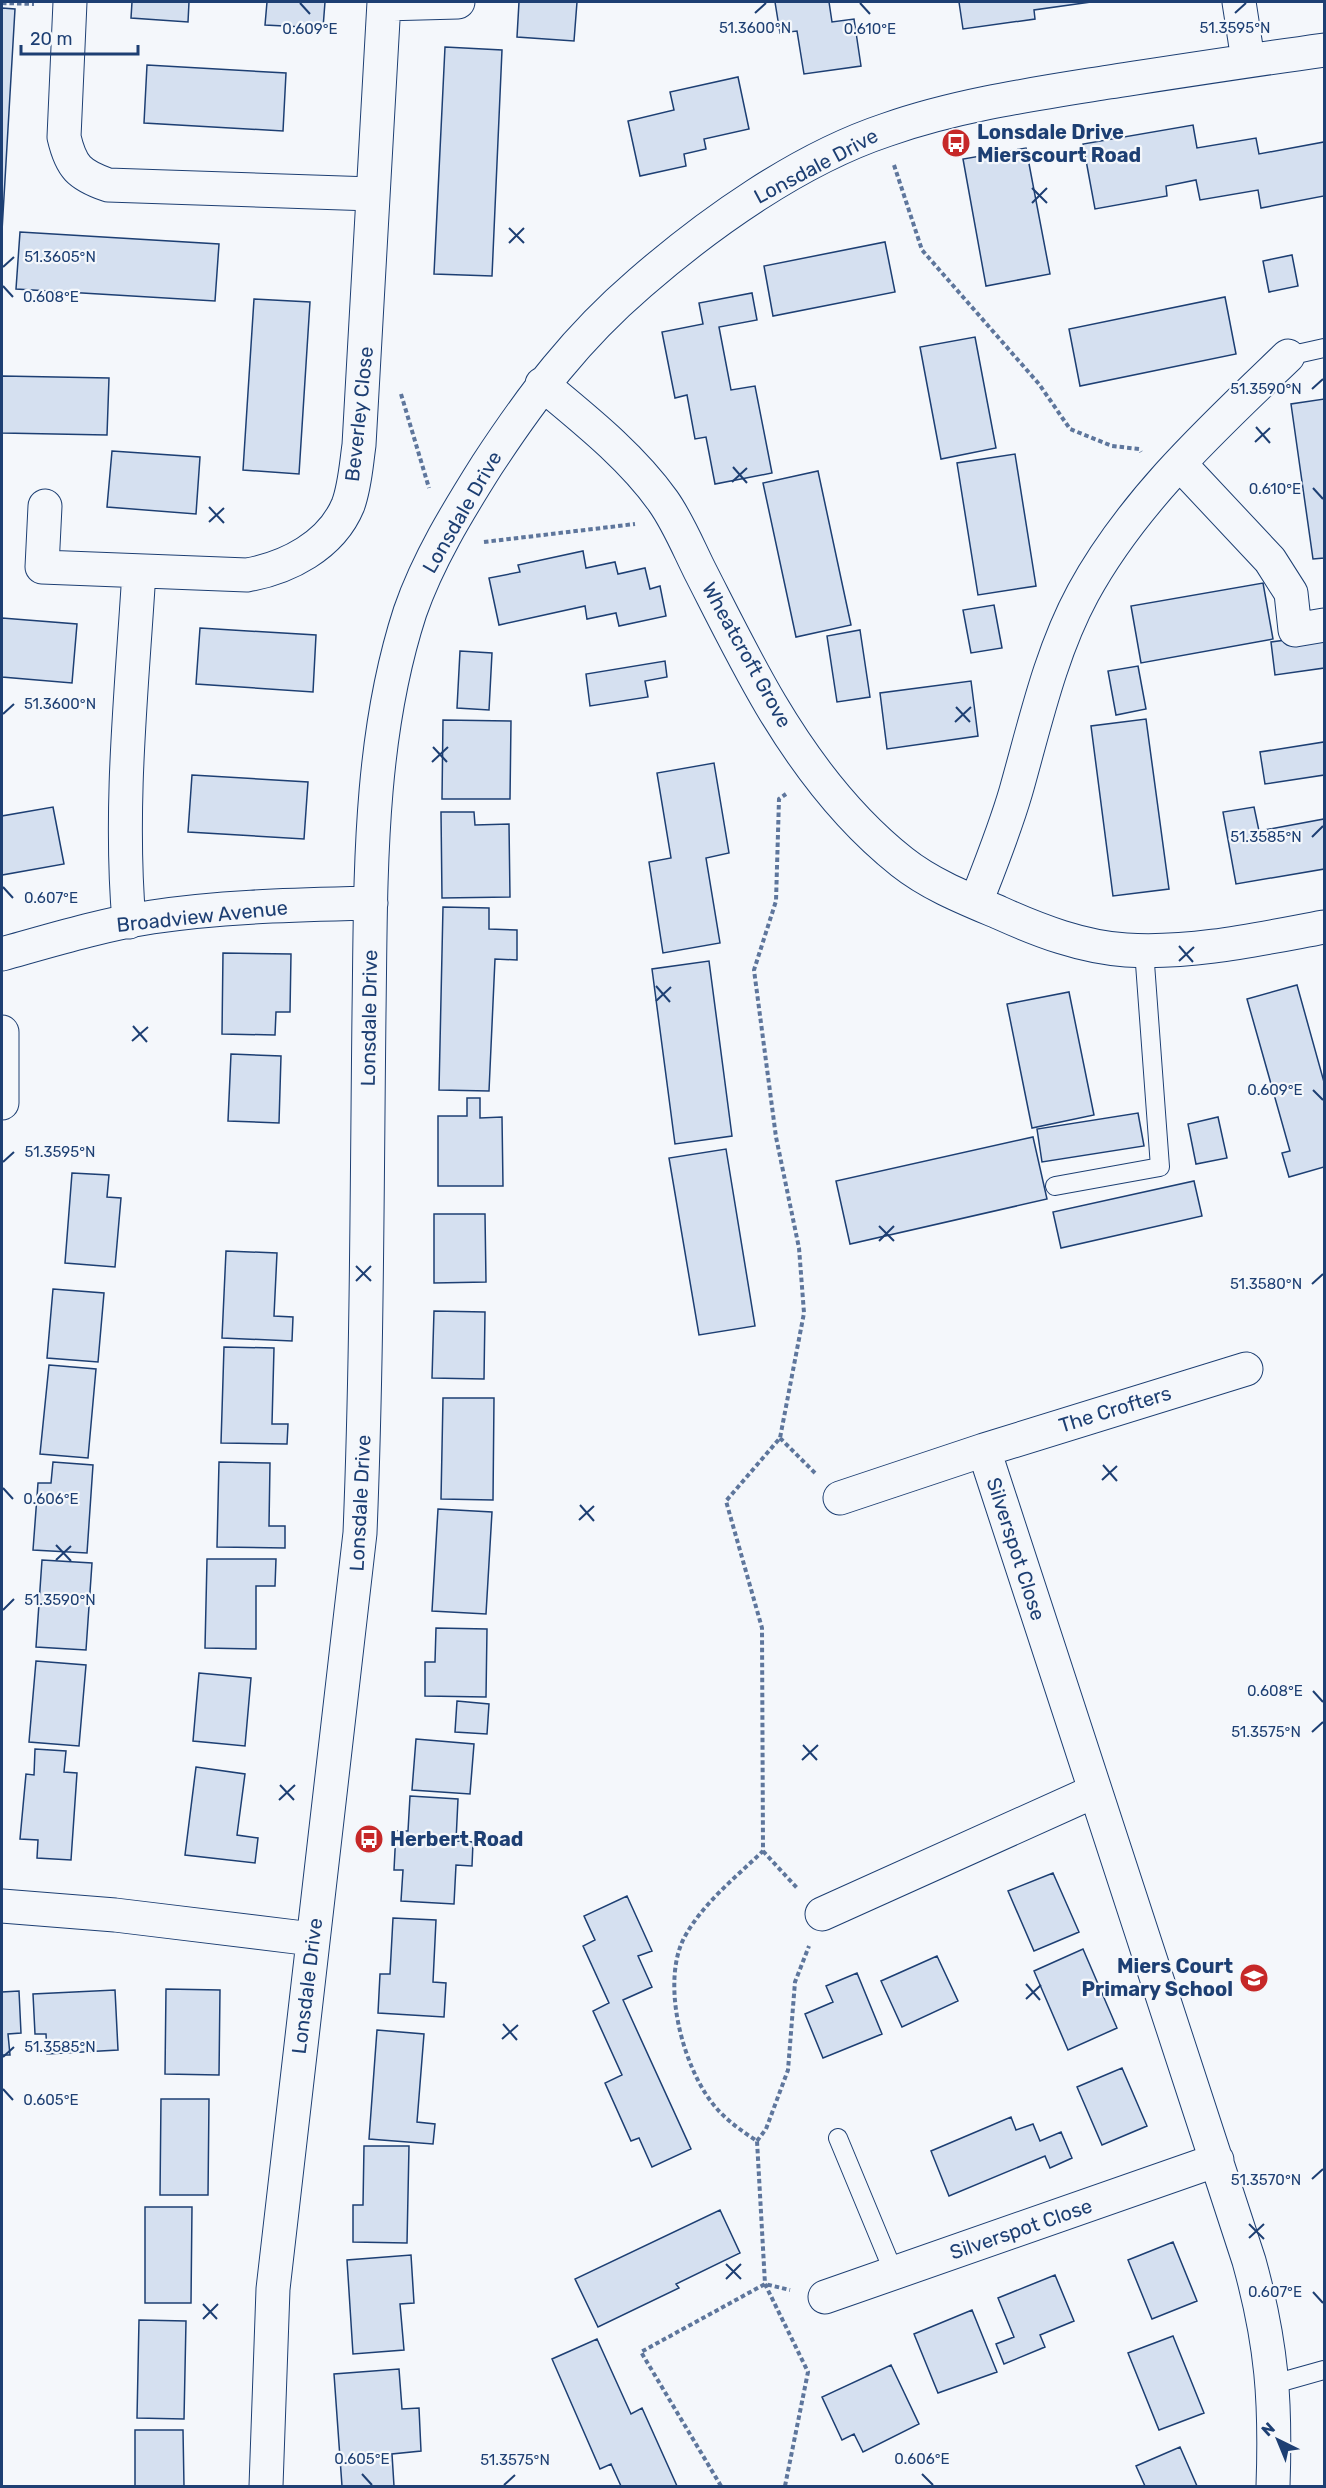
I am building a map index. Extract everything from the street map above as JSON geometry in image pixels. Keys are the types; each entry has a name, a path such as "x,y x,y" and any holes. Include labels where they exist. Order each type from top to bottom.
{"street":[{"path":"70,2 64,137 69,158 78,171 108,185 372,194"},
{"name":"Beverley Close","path":"45,506 42,567 247,575 269,571 292,562 314,547 333,529 347,507 355,482 367,334 372,194 384,3 458,2"},
{"path":"1239,2 1248,60"},
{"name":"Lonsdale Drive","path":"266,2487 273,2289 360,1533 365,1416 371,903 375,798 389,693 411,609 459,510 542,384 593,326 671,256 785,179 883,130 1013,97 1324,50"},
{"path":"976,902 1003,832 1064,634 1083,592 1110,550 1172,473 1288,356"},
{"name":"Wheatcroft Grove","path":"542,384 631,464 663,501 739,650 773,709 816,772 846,809 904,864 939,885 976,902 1061,938 1093,946 1144,950 1234,943 1324,927"},
{"path":"1172,473 1270,560 1291,593 1295,630 1324,625"},
{"path":"129,922 125,794 139,571"},
{"name":"Broadview Avenue","path":"2,954 83,931 129,922 232,909 371,903"},
{"path":"2,1032 2,1103"},
{"name":"The Crofters","path":"984,1450 1246,1369"},
{"path":"840,1498 984,1450"},
{"name":"Silverspot Close","path":"984,1450 1217,2160 1261,2303 1274,2384 1273,2487"},
{"path":"822,1914 1095,1791"},
{"path":"2,1906 115,1915 312,1939"},
{"name":"Silverspot Close","path":"825,2297 1217,2160"}],"lane":[{"path":"1288,356 1324,348"},
{"path":"1055,1186 1160,1167 1144,950"},
{"path":"838,2139 894,2273"},
{"path":"1274,2384 1324,2370"}],"path":[{"path":"883,130 922,250 1039,384 1070,429 1112,446 1139,449 1172,473"},
{"path":"785,2487 808,2372 765,2284 757,2141 766,2129 788,2070 795,1982 822,1914 763,1851 762,1628 726,1501 780,1438 804,1313 799,1248 776,1137 754,970 776,902 779,799 816,772"},
{"path":"780,1438 840,1498"},
{"path":"757,2141 739,2130 717,2109 696,2076 680,2032 675,1991 676,1963 684,1939 711,1900 763,1851"},
{"path":"721,2487 641,2352 765,2284 825,2297"}],"building":[{"path":"132,2 189,2 188,22 131,18"},
{"path":"267,2 325,2 323,28 265,25"},
{"path":"519,2 577,2 574,41 517,37"},
{"path":"775,2 829,2 832,22 854,19 861,66 804,74 797,31 780,33"},
{"path":"959,2 1091,2 1034,10 1035,19 963,29"},
{"path":"2,8 15,9 2,231"},
{"path":"445,47 502,50 492,276 434,274"},
{"path":"147,65 286,73 283,131 144,123"},
{"path":"738,77 749,129 704,139 706,149 684,154 686,166 640,176 628,121 674,110 670,92"},
{"path":"1193,125 1197,148 1256,138 1259,154 1324,142 1324,196 1261,208 1258,190 1200,200 1196,180 1166,186 1167,196 1095,209 1083,144"},
{"path":"1026,148 1050,274 986,286 963,159"},
{"path":"20,232 219,244 215,301 16,289"},
{"path":"885,242 895,292 773,316 764,266"},
{"path":"1292,255 1298,286 1269,292 1263,261"},
{"path":"752,293 757,320 719,327 731,390 755,386 772,473 715,484 706,437 695,439 687,395 675,398 662,332 703,324 699,303"},
{"path":"1225,297 1236,354 1080,386 1069,329"},
{"path":"254,299 310,302 299,474 243,470"},
{"path":"975,337 996,448 941,459 920,347"},
{"path":"2,376 109,378 107,435 2,433"},
{"path":"1324,399 1324,558 1313,559 1291,404"},
{"path":"112,451 200,457 196,514 107,507"},
{"path":"1015,454 1036,586 978,595 957,463"},
{"path":"818,471 851,625 796,637 763,483"},
{"path":"583,551 586,568 615,562 618,574 645,568 650,589 660,586 666,616 619,626 616,613 587,619 585,606 499,625 489,578 520,572 518,565"},
{"path":"1263,583 1273,639 1141,663 1131,606"},
{"path":"994,605 1002,648 971,653 963,610"},
{"path":"2,618 77,624 72,683 2,677"},
{"path":"200,628 316,635 313,692 196,684"},
{"path":"860,630 870,697 837,702 827,636"},
{"path":"1324,635 1324,668 1275,675 1271,642"},
{"path":"460,651 492,653 489,710 457,708"},
{"path":"665,661 667,677 645,681 648,697 590,706 586,674"},
{"path":"1138,666 1146,709 1116,715 1108,671"},
{"path":"971,681 978,736 887,749 880,693"},
{"path":"1146,719 1169,889 1113,896 1091,726"},
{"path":"443,720 511,721 510,799 442,799"},
{"path":"1324,742 1324,775 1265,784 1260,752"},
{"path":"714,763 729,853 706,858 720,943 663,953 649,862 671,858 657,773"},
{"path":"192,775 308,782 304,839 188,832"},
{"path":"53,807 64,864 2,875 2,816"},
{"path":"1254,807 1259,831 1324,819 1324,869 1236,884 1223,812"},
{"path":"441,812 474,812 475,825 509,824 510,897 442,898"},
{"path":"443,907 489,908 489,929 517,930 517,960 495,959 489,1091 439,1090"},
{"path":"223,953 291,954 290,1012 276,1012 275,1035 222,1034"},
{"path":"709,961 732,1136 675,1144 652,969"},
{"path":"1297,985 1324,1082 1324,1167 1289,1177 1282,1153 1290,1151 1247,999"},
{"path":"1069,992 1094,1115 1032,1128 1007,1004"},
{"path":"231,1054 281,1056 279,1123 228,1121"},
{"path":"467,1098 480,1098 480,1118 502,1117 503,1186 438,1186 438,1116 467,1116"},
{"path":"1138,1113 1144,1146 1042,1162 1037,1129"},
{"path":"1218,1117 1227,1158 1196,1164 1188,1124"},
{"path":"1033,1137 1047,1199 850,1244 836,1181"},
{"path":"726,1149 755,1326 699,1335 669,1158"},
{"path":"72,1173 109,1175 107,1197 121,1198 115,1267 65,1263"},
{"path":"1194,1181 1202,1216 1061,1248 1053,1212"},
{"path":"434,1214 485,1214 486,1282 434,1283"},
{"path":"226,1251 277,1253 274,1316 293,1317 292,1341 222,1338"},
{"path":"53,1289 104,1293 98,1362 47,1358"},
{"path":"434,1311 485,1312 484,1379 432,1378"},
{"path":"224,1347 274,1348 272,1424 288,1424 287,1444 221,1443"},
{"path":"49,1365 96,1369 88,1458 40,1454"},
{"path":"443,1398 494,1398 493,1500 441,1499"},
{"path":"53,1462 93,1465 87,1553 33,1550 38,1483 51,1483"},
{"path":"219,1462 270,1463 269,1526 285,1526 285,1548 217,1547"},
{"path":"438,1509 492,1512 486,1614 432,1611"},
{"path":"207,1559 276,1559 275,1586 256,1586 256,1649 205,1648"},
{"path":"42,1560 92,1563 86,1650 36,1647"},
{"path":"436,1628 487,1629 486,1697 425,1696 425,1662 435,1662"},
{"path":"36,1661 86,1665 79,1746 29,1742"},
{"path":"199,1673 251,1678 245,1746 193,1741"},
{"path":"457,1701 489,1704 487,1734 455,1732"},
{"path":"416,1739 474,1744 470,1794 412,1790"},
{"path":"35,1749 66,1751 64,1772 77,1773 71,1860 37,1858 38,1840 20,1839 26,1774 34,1775"},
{"path":"196,1767 245,1774 237,1835 258,1838 255,1863 185,1855"},
{"path":"410,1796 458,1799 456,1841 473,1842 472,1866 456,1865 454,1904 401,1901 403,1870 394,1870 396,1831 408,1831"},
{"path":"1053,1873 1079,1932 1034,1951 1008,1891"},
{"path":"627,1896 652,1951 638,1956 652,1987 623,2000 691,2149 652,2167 639,2138 631,2141 605,2083 622,2075 593,2011 609,2003 583,1946 595,1940 584,1916"},
{"path":"393,1918 436,1920 433,1982 446,1983 444,2017 378,2013 380,1974 390,1974"},
{"path":"1083,1949 1117,2028 1068,2050 1034,1971"},
{"path":"937,1956 958,2001 902,2027 881,1981"},
{"path":"857,1973 882,2034 823,2058 805,2014 833,2002 826,1986"},
{"path":"166,1989 220,1990 219,2075 165,2074"},
{"path":"115,1990 118,2050 47,2054 46,2034 35,2034 33,1994"},
{"path":"19,1991 21,2033 8,2034 10,2055 2,2055 2,1992"},
{"path":"377,2030 424,2034 417,2122 435,2124 433,2144 369,2139"},
{"path":"1122,2068 1147,2126 1102,2145 1077,2087"},
{"path":"161,2099 209,2099 208,2195 160,2195"},
{"path":"1011,2117 1016,2130 1033,2124 1040,2141 1061,2132 1072,2158 1050,2168 1045,2156 949,2196 931,2151"},
{"path":"364,2146 409,2146 407,2243 353,2242 353,2205 363,2205"},
{"path":"145,2207 192,2207 191,2303 145,2303"},
{"path":"720,2210 740,2253 676,2284 679,2288 598,2327 575,2279"},
{"path":"1173,2242 1197,2301 1152,2319 1128,2260"},
{"path":"411,2255 414,2303 400,2304 404,2350 353,2354 347,2260"},
{"path":"1055,2275 1074,2321 1040,2335 1045,2347 1004,2364 996,2344 1014,2337 998,2298"},
{"path":"972,2310 997,2372 938,2393 914,2334"},
{"path":"139,2320 186,2321 184,2419 137,2418"},
{"path":"1173,2336 1204,2413 1159,2430 1128,2353"},
{"path":"597,2339 631,2414 642,2408 677,2486 621,2486 611,2464 600,2469 552,2359"},
{"path":"891,2365 919,2424 863,2452 854,2434 842,2440 822,2397"},
{"path":"399,2369 402,2409 419,2408 421,2451 392,2454 394,2486 342,2486 334,2374"},
{"path":"135,2430 183,2430 184,2486 135,2486"},
{"path":"1180,2447 1197,2486 1145,2486 1136,2466"}],"place":[{"name":"Lonsdale Drive Mierscourt Road","path":"956,143"},
{"name":"Herbert Road","path":"369,1839"},
{"name":"Miers Court Primary School","path":"1254,1978"}]}
